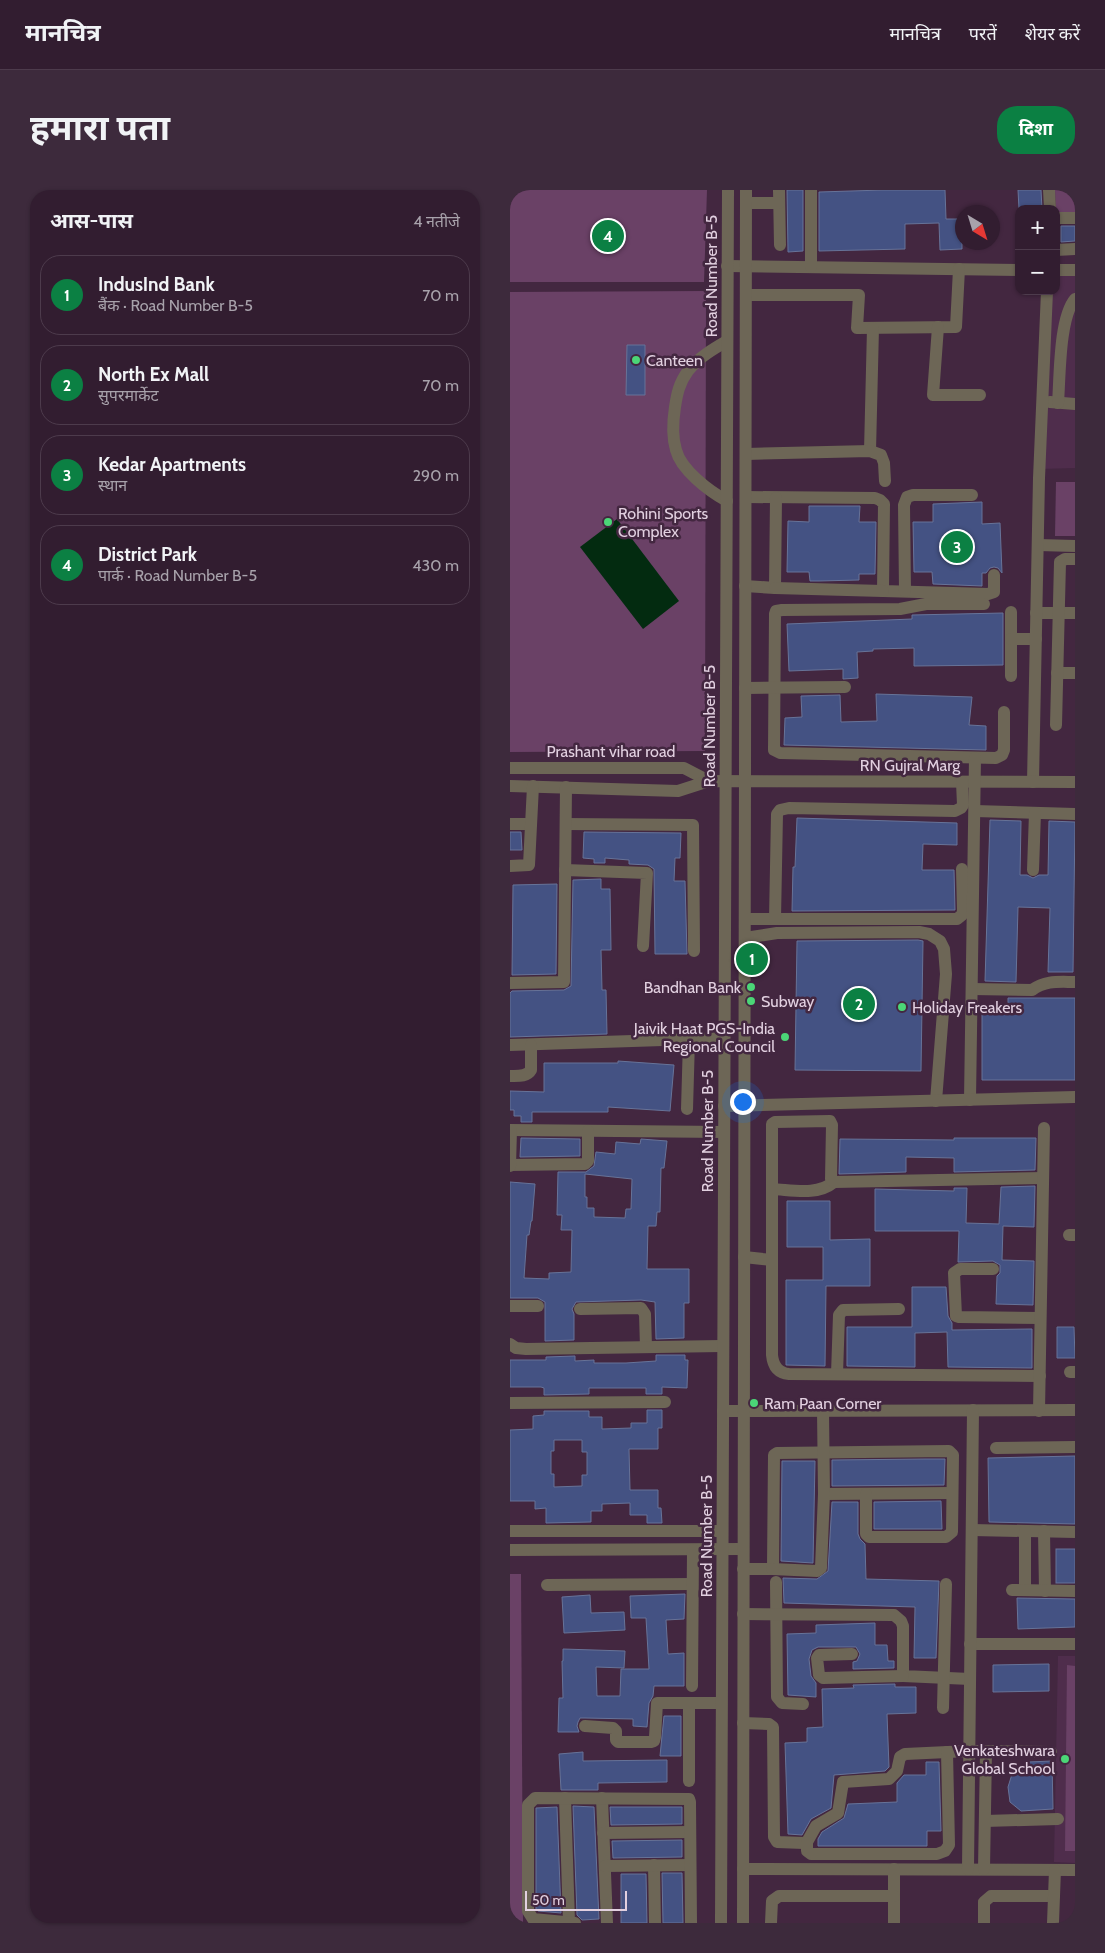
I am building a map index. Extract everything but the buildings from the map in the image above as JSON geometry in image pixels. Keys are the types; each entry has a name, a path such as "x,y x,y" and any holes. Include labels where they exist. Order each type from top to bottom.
{"street":[{"name":"Road Number B-5","path":"720,1923 728,190"},
{"path":"743,1923 746,190"},
{"path":"779,190 780,246"},
{"path":"811,190 811,267"},
{"path":"1049,190 1050,205"},
{"path":"746,203 779,203"},
{"path":"1060,218 1075,218"},
{"path":"1060,250 1075,249"},
{"path":"727,266 1015,270"},
{"path":"746,295 859,295 858,328 956,327 959,269"},
{"path":"1060,270 1075,270"},
{"path":"1033,782 1036,613 1047,295"},
{"path":"1058,403 1064,324 1068,310 1075,300"},
{"path":"938,327 933,395 980,395"},
{"path":"870,451 873,328"},
{"path":"726,501 708,490 689,470 676,451 673,421 677,390 688,371 704,355 727,341"},
{"path":"1042,402 1075,404"},
{"path":"746,454 870,451 881,456 884,463 885,481"},
{"path":"905,591 904,505 907,497 913,495 972,495"},
{"path":"746,497 875,498 880,500 884,504 883,591"},
{"path":"775,588 776,498"},
{"path":"1038,545 1075,546"},
{"path":"1056,725 1060,562 1065,559 1075,559"},
{"path":"745,586 992,594 994,590 994,575"},
{"path":"984,604 926,604 900,609 778,611 775,614 774,750 777,753 996,758 1002,755 1004,750 1004,712"},
{"path":"1011,612 1011,676"},
{"path":"1036,613 1075,613"},
{"path":"1011,639 1036,640"},
{"path":"1057,673 1075,673"},
{"path":"745,688 844,687"},
{"path":"775,919 777,814 780,810 789,808 954,811 963,805 975,758"},
{"name":"Prashant vihar road","path":"510,768 684,768 709,780 745,781"},
{"name":"Prashant vihar road","path":"510,786 678,791 709,780"},
{"name":"RN Gujral Marg","path":"745,781 1075,782"},
{"path":"969,782 975,811 970,1100"},
{"path":"510,866 529,865 533,786"},
{"path":"510,983 564,982 566,787"},
{"path":"975,811 1075,814"},
{"path":"1034,870 1035,813"},
{"path":"510,824 531,824"},
{"path":"566,824 693,825 694,951"},
{"path":"745,919 956,919 964,911 962,869"},
{"path":"566,870 646,873 643,946"},
{"path":"745,938 777,933 920,932 929,934 940,941 944,949 946,974 936,1101"},
{"path":"972,990 1032,990 1040,984 1049,982 1075,982"},
{"path":"510,1045 724,1038"},
{"path":"686,1109 689,1040"},
{"path":"510,1076 526,1075 529,1073 531,1070 531,1045"},
{"path":"724,1106 1075,1097"},
{"path":"834,1182 831,1179 832,1123 828,1121 775,1122 772,1124 773,1364 784,1373 1040,1376"},
{"path":"1039,1410 1044,1128"},
{"path":"588,1131 588,1161 584,1164 510,1166 511,1130 724,1132"},
{"path":"772,1190 816,1191 827,1188 834,1182 1043,1178"},
{"path":"744,1257 772,1260"},
{"path":"993,1269 960,1269 954,1273 956,1316 1040,1318"},
{"path":"510,1306 538,1306"},
{"path":"580,1309 641,1308 645,1314 646,1347"},
{"path":"837,1374 840,1312 843,1310 899,1309"},
{"path":"510,1344 516,1348 526,1349 722,1346"},
{"path":"510,1403 665,1402"},
{"path":"743,1569 817,1571 821,1568 824,1494 823,1410"},
{"path":"968,1869 973,1410"},
{"path":"723,1411 1075,1410"},
{"path":"996,1448 1075,1447"},
{"path":"772,1569 774,1456 780,1452 951,1452 953,1455 952,1532 946,1537 869,1537 866,1534 866,1494"},
{"path":"824,1494 952,1493"},
{"path":"510,1530 722,1531"},
{"path":"972,1530 1075,1532"},
{"path":"1025,1531 1019,1590 1075,1591"},
{"path":"1044,1531 1045,1591"},
{"path":"510,1550 743,1549"},
{"path":"692,1686 693,1550"},
{"path":"776,1582 778,1700 782,1703 803,1704"},
{"path":"547,1585 692,1584"},
{"path":"943,1708 946,1584"},
{"path":"743,1614 894,1615 901,1621 903,1626 903,1676"},
{"path":"970,1644 1075,1644"},
{"path":"852,1654 819,1655 817,1658 819,1675 823,1678 903,1676 970,1679"},
{"path":"688,1703 689,1781"},
{"path":"585,1726 614,1728 618,1742 652,1742 655,1736 657,1704 722,1703"},
{"path":"743,1723 769,1724 773,1727 776,1842 807,1842"},
{"path":"947,1752 949,1845 945,1851 937,1854 811,1854 807,1851 807,1842 816,1826 838,1813 843,1782 889,1779 897,1771 900,1757 905,1754 947,1752 969,1751 1052,1752"},
{"path":"984,1869 986,1752"},
{"path":"565,1798 572,1922 533,1919 528,1911 528,1805 535,1798 565,1798 602,1798 689,1799 691,1923"},
{"path":"602,1798 607,1923"},
{"path":"985,1821 1058,1819"},
{"path":"603,1833 690,1832"},
{"path":"654,1865 655,1923"},
{"path":"604,1866 690,1865"},
{"path":"743,1869 1075,1870"},
{"path":"894,1869 894,1923"},
{"path":"1053,1923 1055,1870"},
{"path":"771,1923 772,1900 779,1896 894,1896"},
{"path":"984,1923 984,1902 991,1896 1054,1896"}],"shaded area":[{"path":"510,190 707,190 704,282 510,282"},
{"path":"1055,190 1075,190 1075,214 1060,214 1060,205 1056,205"},
{"path":"1060,271 1075,272 1075,468 1039,469 1047,295 1060,295"},
{"name":"Rohini Sports Complex","path":"706,291 705,751 510,752 510,292"},
{"path":"1056,482 1075,482 1075,536 1055,536"},
{"path":"617,519 679,601 643,629 580,547"},
{"path":"510,1574 521,1574 523,1923 510,1923"},
{"name":"Venkateshwara Global School","path":"1058,1656 1075,1656 1075,1863 1054,1862"},
{"path":"1067,1665 1075,1666 1075,1851 1065,1851"}],"place":[{"name":"District Park","path":"608,236"},
{"name":"Canteen","path":"636,360"},
{"name":"Rohini Sports Complex","path":"608,522"},
{"name":"Kedar Apartments","path":"957,547"},
{"name":"IndusInd Bank","path":"752,959"},
{"name":"Bandhan Bank","path":"751,987"},
{"name":"Subway","path":"751,1001"},
{"name":"North Ex Mall","path":"859,1004"},
{"name":"Holiday Freakers","path":"902,1007"},
{"name":"Jaivik Haat PGS-India Regional Council","path":"785,1037"},
{"name":"Ram Paan Corner","path":"754,1403"},
{"name":"Venkateshwara Global School","path":"1065,1759"}]}
